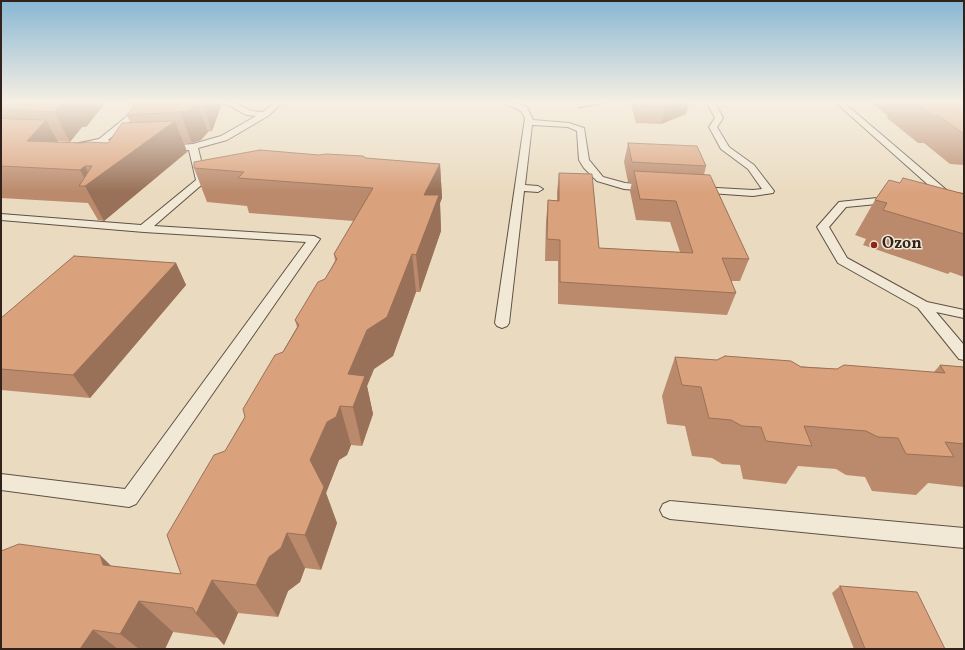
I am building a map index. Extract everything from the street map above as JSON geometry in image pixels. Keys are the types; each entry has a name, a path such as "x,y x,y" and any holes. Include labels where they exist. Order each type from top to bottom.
{"lane":[{"path":"102,141 114,131"},
{"path":"155,149 193,147 224,138 235,131"},
{"path":"502,323 528,131"},
{"path":"581,131 584,160 587,166 600,179 624,186 662,188"},
{"path":"692,190 753,193 769,191 751,167 725,149 715,131"},
{"path":"873,131 947,196 964,197"},
{"path":"65,146 102,141 132,148"},
{"path":"144,229 201,181 193,147"},
{"path":"520,188 538,188"},
{"path":"905,206 877,201 843,204 823,227 842,260 924,305 964,314"},
{"path":"1,218 144,229 314,239 129,498 1,482"},
{"path":"924,305 964,355"},
{"path":"670,510 964,538"}],"building":[{"path":"1,131 36,131 27,141 108,143 116,131 161,131 85,186 79,186 92,166 85,166 80,170 1,166"},
{"path":"628,143 697,146 706,166 632,162"},
{"path":"260,150 319,155 363,156 366,158 440,164 424,195 439,195 416,255 412,254 387,317 367,330 348,374 365,376 353,407 340,406 336,417 327,422 310,460 324,487 305,535 287,533 281,548 269,557 256,585 212,580 196,614 193,608 139,601 120,634 93,630 80,649 1,649 1,551 19,544 100,555 103,565 181,574 167,535 214,455 225,451 245,417 243,409 275,355 283,352 299,325 295,320 318,282 325,279 337,259 334,254 373,188 238,178 244,172 194,168 194,162"},
{"path":"634,171 710,175 749,259 722,258 736,293 560,282 560,240 547,239 548,200 559,201 559,173 592,174 599,248 693,253 676,201 640,199"},
{"path":"903,178 964,194 964,234 883,210 887,203 875,200 889,180 900,183"},
{"path":"74,256 176,263 73,375 1,369 1,318"},
{"path":"725,356 791,361 801,367 837,369 844,365 945,373 940,365 964,367 964,444 945,442 954,457 906,454 898,438 878,437 866,431 804,426 812,446 766,441 761,427 742,426 731,420 709,418 701,387 682,385 675,357 717,360"},
{"path":"840,586 917,592 945,649 865,649"}],"place":[{"name":"Ozon","path":"874,245"}]}
